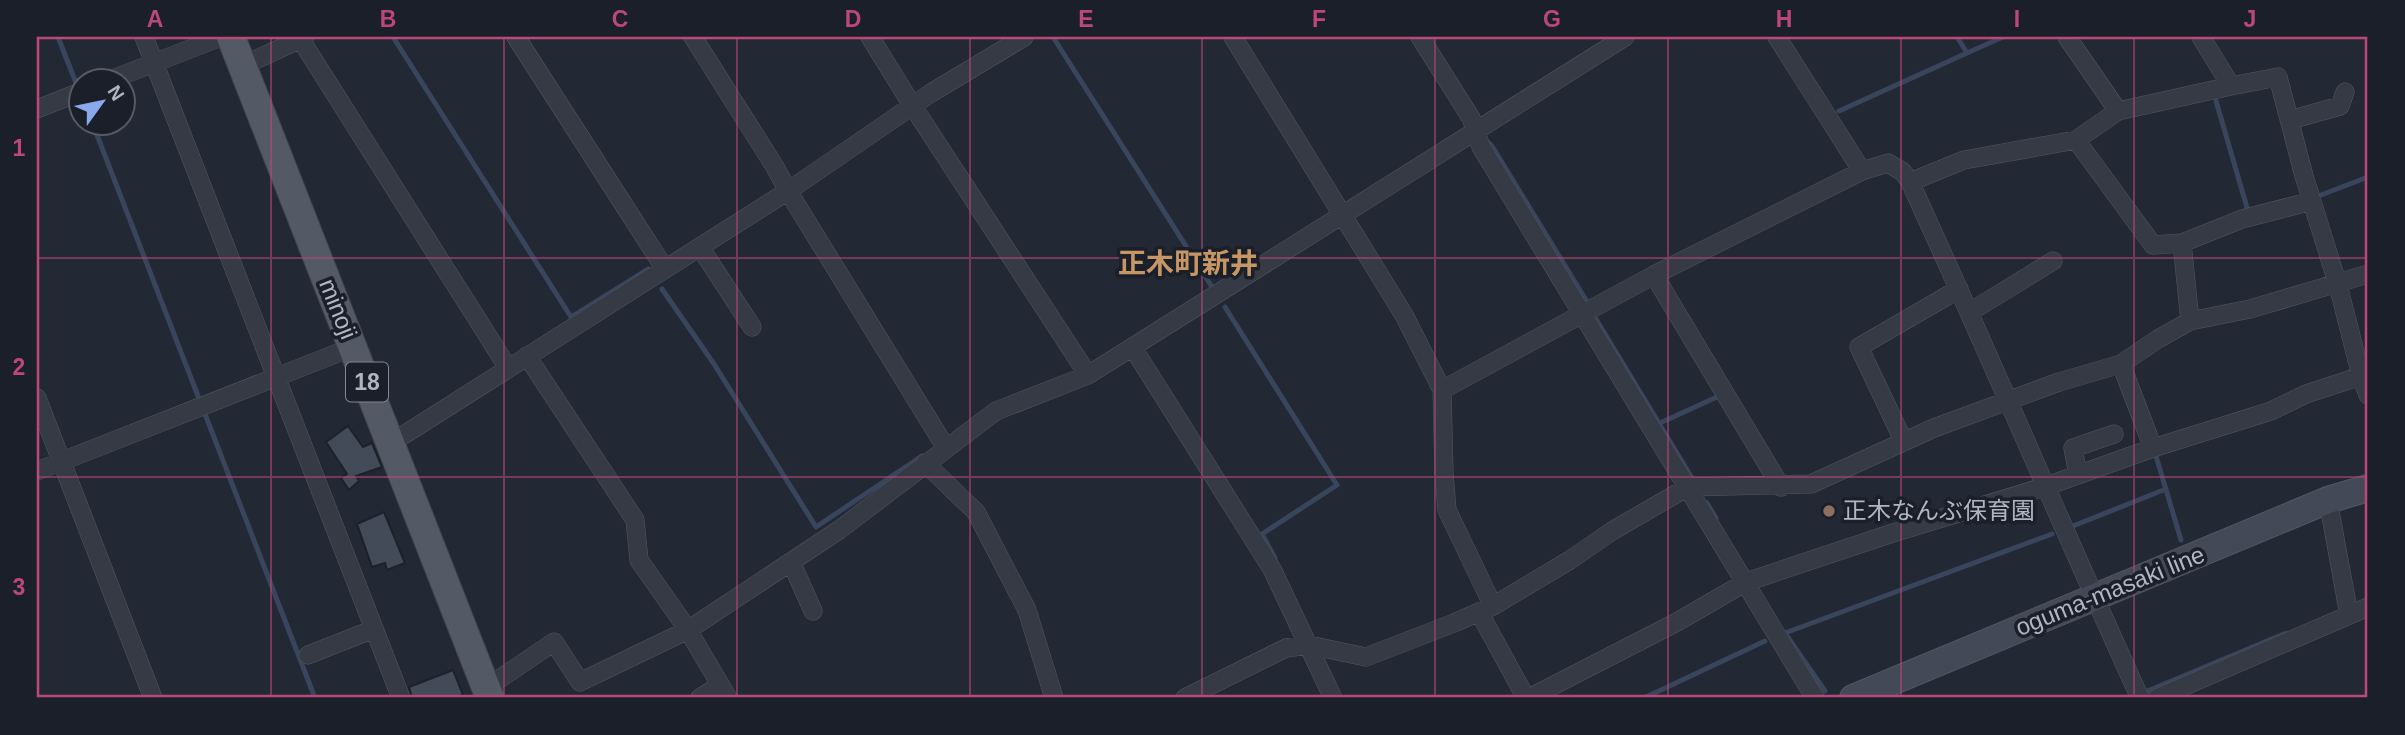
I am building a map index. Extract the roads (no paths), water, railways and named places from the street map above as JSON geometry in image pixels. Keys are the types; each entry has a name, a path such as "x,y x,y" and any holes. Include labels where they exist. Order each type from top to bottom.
{"main road":[{"name":"minoji","path":"231,37 488,693"},
{"name":"oguma-masaki line","path":"1853,698 2328,500 2368,488"}],"street":[{"path":"144,37 401,698"},
{"path":"136,70 221,37"},
{"path":"516,37 665,269"},
{"path":"693,37 946,448"},
{"path":"870,37 1088,375"},
{"path":"391,443 788,191 912,105 1024,37"},
{"path":"1233,37 1404,315 1442,390 1447,510 1486,609 1528,698 1677,622 1746,582 2044,487 2153,448 2270,411 2306,394 2366,387 2278,77 2118,111 2076,140 1964,160 1910,182"},
{"path":"1420,37 1471,118 1481,147 1815,698"},
{"path":"488,693 554,642 580,682 688,630 839,530 996,411 1088,375 1625,37"},
{"path":"1777,37 1862,171"},
{"path":"2067,37 2118,111"},
{"path":"2201,37 2231,86"},
{"path":"242,66 303,38 508,368"},
{"path":"2290,120 2340,106 2345,92"},
{"path":"37,109 66,98"},
{"path":"2076,140 2153,245 2182,243 2242,219 2312,201"},
{"path":"1442,390 1654,275 1862,171 1888,163 1903,172 1910,182 2140,698"},
{"path":"2182,243 2190,321"},
{"path":"700,247 752,327"},
{"path":"1970,312 2053,261"},
{"path":"1185,698 1286,648 1309,645 1366,657 1486,609 1688,487 1811,484 1934,428 2059,382 2121,364 2190,321 2250,309 2368,274"},
{"path":"1654,275 1781,486"},
{"path":"1904,442 1859,347 1959,289"},
{"path":"37,471 353,347"},
{"path":"1133,348 1272,569 1333,698"},
{"path":"527,356 635,520 639,560 688,630 724,692 701,698"},
{"path":"2121,364 2153,448"},
{"path":"37,398 153,698"},
{"path":"2078,475 2073,448 2114,434"},
{"path":"925,463 976,512 1027,610 1054,698"},
{"path":"2328,500 2349,615"},
{"path":"791,562 813,611"},
{"path":"2157,698 2368,607"},
{"path":"308,655 374,629"}],"waterway":[{"path":"58,37 69,66"},
{"path":"393,37 571,317 648,269"},
{"path":"1053,37 1212,287"},
{"path":"1957,37 1967,53 2003,37"},
{"path":"1839,111 1967,53"},
{"path":"2216,101 2248,211"},
{"path":"97,136 198,396"},
{"path":"1488,142 1586,300"},
{"path":"2321,195 2368,177"},
{"path":"662,289 714,364 816,527 922,456"},
{"path":"1225,307 1337,485 1262,534 1275,558"},
{"path":"1596,319 1692,478"},
{"path":"1660,423 1719,396"},
{"path":"205,414 315,698"},
{"path":"2156,456 2181,540"},
{"path":"2073,526 2166,489"},
{"path":"1707,503 1716,518"},
{"path":"1785,633 2052,534"},
{"path":"2145,692 2286,633"},
{"path":"1787,636 1825,691"},
{"path":"1644,698 1765,641"}],"place":[{"name":"正木なんぶ保育園","path":"1829,511"}],"district":[{"name":"正木町新井","path":"1188,263"}]}
